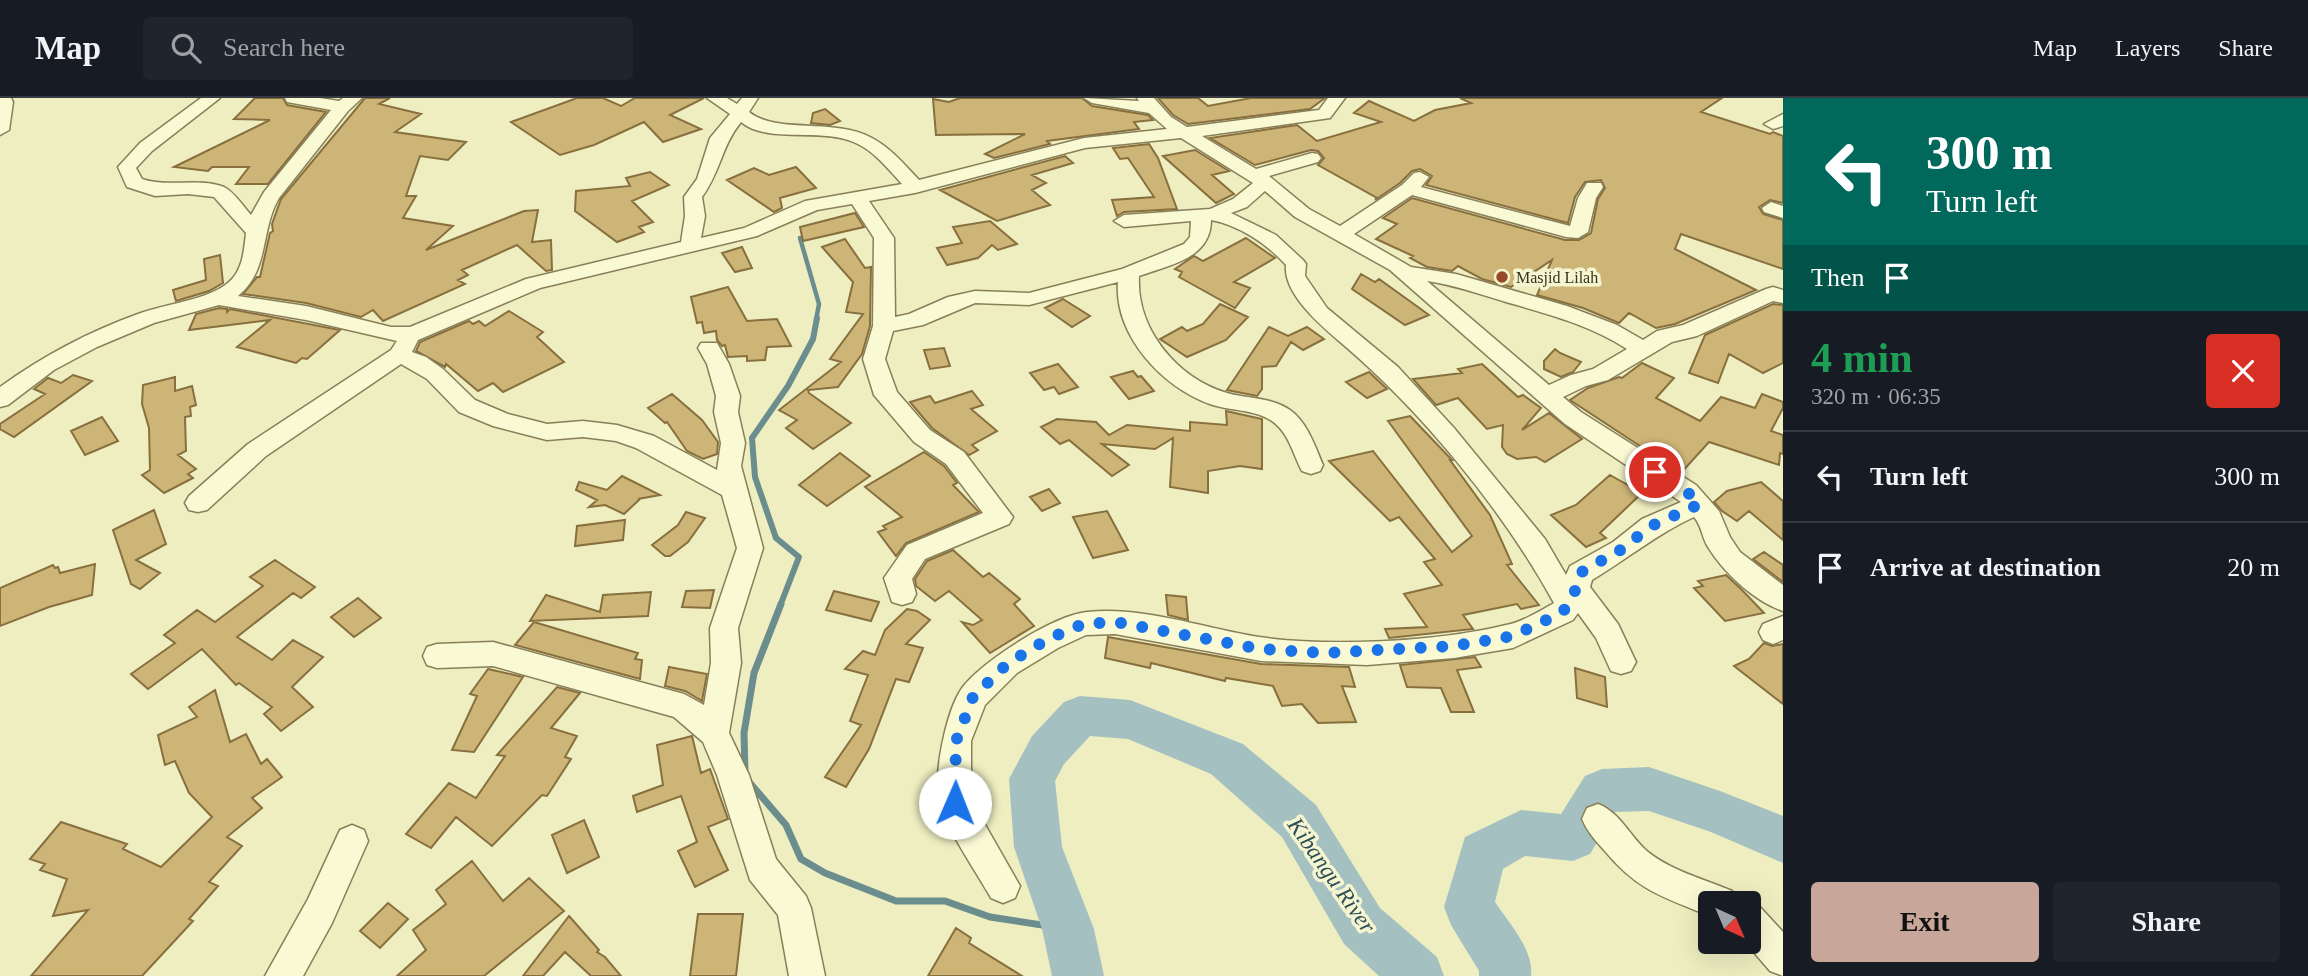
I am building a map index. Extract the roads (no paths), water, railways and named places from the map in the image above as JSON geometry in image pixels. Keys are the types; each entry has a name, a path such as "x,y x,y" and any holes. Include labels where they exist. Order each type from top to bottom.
{"street":[{"path":"212,98 146,147 127,167 134,183 155,190 188,188 220,192 256,232"},
{"path":"293,98 348,102"},
{"path":"715,98 745,105 756,126 834,131 862,139 883,152 915,187"},
{"path":"1092,98 1148,103 1183,133 1259,179 1302,213 1342,233 1406,273 1573,418 1687,492 1710,518 1718,541 1731,559 1754,580 1783,600"},
{"path":"219,299 306,313 391,334 413,334 533,283 750,232 812,205 859,199 915,187 1084,143 1324,114 1338,98"},
{"path":"0,101 5,102 0,130"},
{"path":"0,399 46,365 89,342 146,318 219,299 245,281 253,265 256,232 262,211 271,196 348,102"},
{"path":"690,246 695,216 693,197 706,179 719,138 745,105"},
{"path":"1124,221 1207,214 1240,203 1259,179 1312,158"},
{"path":"1342,233 1415,182 1573,233 1578,232 1583,209 1594,187"},
{"path":"859,199 884,238 884,326 874,359 886,395 922,436 955,458 1000,517 916,552 898,578 902,594"},
{"path":"884,326 915,320 955,302 975,298 1029,299 1129,273 1186,251 1196,243 1207,214"},
{"path":"1207,214 1244,226 1287,254 1296,264 1295,276 1319,313 1390,372 1446,435 1536,546 1572,597 1608,632 1621,662"},
{"path":"1129,273 1126,300 1138,327 1154,352 1187,382 1217,398 1264,408 1281,416 1294,429 1311,465"},
{"path":"1406,273 1445,278 1570,312 1620,334 1642,349"},
{"path":"1548,395 1579,380 1600,374 1665,337 1689,331 1773,293 1783,297"},
{"path":"198,503 257,450 399,355 413,334"},
{"path":"709,348 718,364 728,396 726,412 733,443 729,466 750,548 724,628 726,663 714,733"},
{"path":"399,355 418,362 436,374 467,406 501,420 547,432 583,429 617,433 645,442 733,490"},
{"path":"1003,886 955,803 956,741 973,697 1007,664 1048,639 1083,624 1115,622 1261,649 1323,653 1367,653 1454,646 1513,636 1563,612 1572,597 1580,573 1622,549 1651,526 1700,504"},
{"path":"437,656 493,654 684,707 714,733 733,775 762,868 794,908 807,976"},
{"path":"1598,820 1636,863 1666,882 1698,894"},
{"path":"283,976 320,911 352,841"},
{"path":"1761,933 1783,958"}],"waterway":[{"path":"800,238 819,304 816,320"},
{"path":"780,606 799,557 776,538 755,477 752,438 788,386 813,339 817,318"},
{"path":"745,772 744,733 754,673 781,604"},
{"name":"Kibangu River","path":"1078,976 1068,929 1038,847 1032,779 1048,750 1080,716 1130,720 1227,759 1299,821 1362,926 1418,976"},
{"path":"749,782 786,825 801,859 825,873 896,901 945,901 990,917 1068,929"},
{"name":"Kibangu River","path":"1505,976 1506,966 1469,907 1482,854 1521,833 1573,838 1602,791 1649,789 1720,813 1783,840"}],"place":[{"name":"Masjid Lilah","path":"1502,277"}]}
